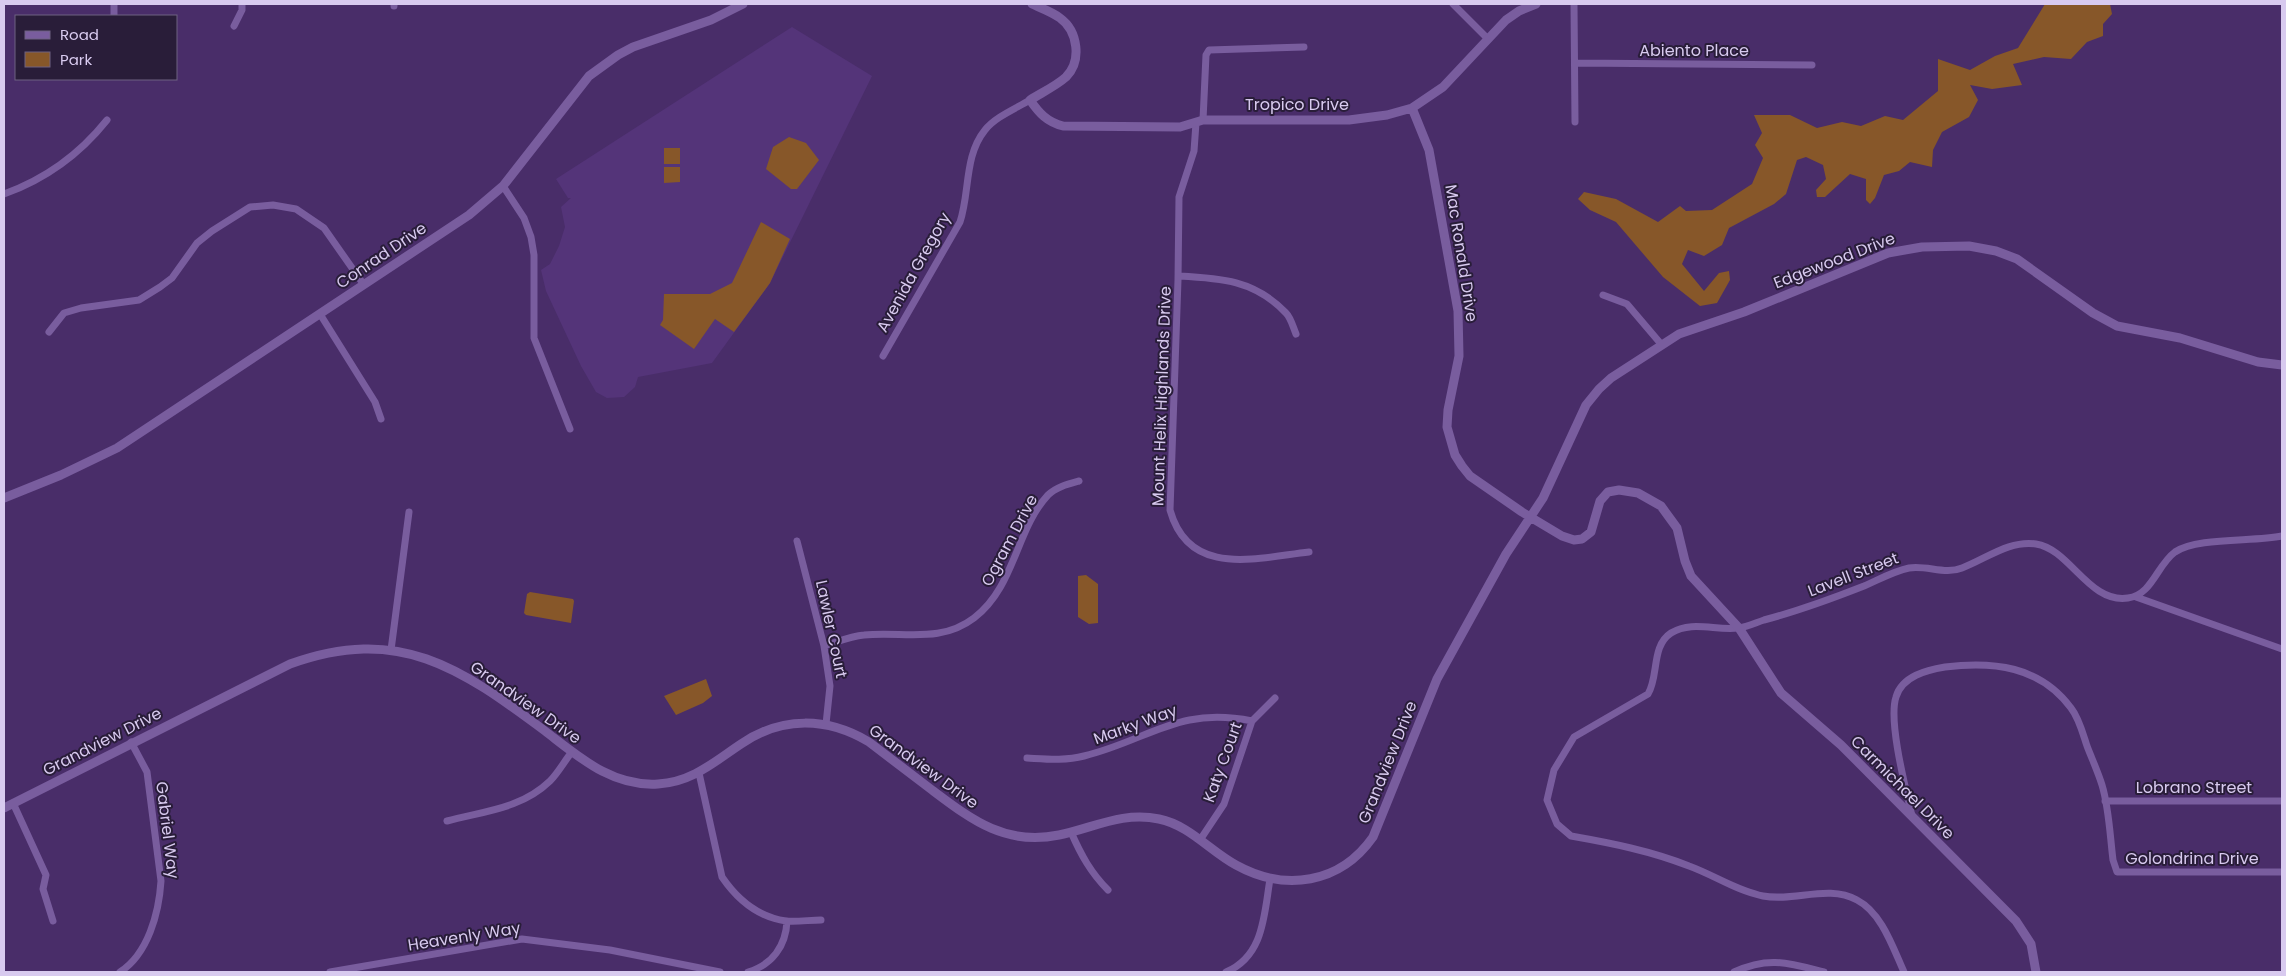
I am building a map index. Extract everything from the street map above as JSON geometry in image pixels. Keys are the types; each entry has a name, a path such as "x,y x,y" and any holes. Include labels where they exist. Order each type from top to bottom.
{"street":[{"path":"234,26 242,10 242,4"},
{"name":"Conrad Drive","path":"4,498 61,475 117,448 469,215 503,186 589,76 618,55 633,47 711,20 743,4"},
{"name":"Avenida Gregory","path":"882,356 960,222 964,209 973,151 985,130 992,123 1065,78 1072,66 1076,53 1072,34 1064,22 1032,4"},
{"path":"1453,4 1487,38"},
{"name":"Tropico Drive","path":"1030,100 1040,115 1055,124 1063,126 1180,127 1200,121 1349,120 1388,115 1412,108 1443,87 1487,38 1512,15 1536,4"},
{"path":"1574,4 1575,122"},
{"name":"Mount Helix Highlands Drive","path":"1304,47 1209,50 1206,55 1200,121 1194,151 1179,197 1179,276 1168,502 1175,526 1191,545 1205,554 1218,559 1232,560 1309,552"},
{"name":"Abiento Place","path":"1575,63 1812,65"},
{"name":"Mac Ronald Drive","path":"1412,108 1429,150 1458,311 1459,356 1448,410 1447,427 1455,455 1470,476 1531,517"},
{"path":"4,194 26,186 56,169 90,142 107,120"},
{"path":"503,186 524,218 531,237 534,255 534,338 570,428"},
{"path":"48,332 64,314 81,308 139,300 172,278 197,243 212,230 250,207 259,204 272,204 296,210 324,228 364,285"},
{"name":"Edgewood Drive","path":"1531,517 1554,477 1581,414 1592,396 1611,378 1679,334 1744,312 1888,253 1922,247 1969,246 1996,251 2018,259 2093,313 2117,326 2180,338 2258,362 2282,365"},
{"path":"1179,276 1226,279 1256,289 1287,314 1296,334"},
{"path":"1603,295 1627,304 1661,344"},
{"path":"320,314 375,402 381,419"},
{"name":"Ogram Drive","path":"824,646 863,635 926,636 959,628 974,618 988,604 1006,577 1037,510 1049,494 1061,486 1079,481"},
{"path":"1531,517 1562,536 1578,540 1586,537 1591,532 1600,501 1608,492 1629,491 1645,496 1660,506 1673,521 1691,576 1738,628"},
{"path":"391,650 408,512"},
{"name":"Grandview Drive","path":"4,808 264,676 315,655 368,648 391,650 438,662 478,683 571,753 609,776 631,782 660,784 684,780 699,773 743,743 770,729 801,722 826,724 853,732 869,742 973,820 984,826 1020,837 1046,837 1071,832 1112,819 1147,817 1177,824 1235,865 1270,879 1299,882 1328,875 1354,859 1367,845 1378,828 1437,679 1506,554 1531,517"},
{"path":"2136,597 2147,588 2167,559 2185,546 2282,536"},
{"name":"Lawler Court","path":"796,542 824,646 830,686 826,724"},
{"name":"Lavell Street","path":"1904,972 1877,919 1868,907 1851,897 1839,892 1780,897 1756,894 1663,856 1571,836 1562,830 1554,819 1547,800 1554,770 1574,737 1648,694 1652,687 1659,648 1664,639 1678,630 1697,626 1738,628 1804,609 1909,568 1960,569 2000,550 2022,544 2038,544 2054,553 2100,592 2119,599 2136,597 2282,649"},
{"name":"Carmichael Drive","path":"1738,628 1781,693 1840,745 2016,922 2031,944 2036,972"},
{"name":"Golondrina Drive","path":"1912,816 1895,725 1895,697 1903,685 1919,673 1971,664 1992,664 2028,674 2055,689 2073,709 2102,786 2112,860 2117,872 2282,872"},
{"name":"Katy Court","path":"1200,840 1224,804 1252,721 1275,698"},
{"name":"Marky Way","path":"1027,758 1060,760 1082,757 1193,718 1223,716 1252,721"},
{"name":"Gabriel Way","path":"120,972 128,968 144,947 160,895 161,881 147,772 131,742"},
{"path":"448,821 501,810 522,801 552,779 571,753"},
{"path":"699,773 722,877 744,903 767,915 788,921 821,920"},
{"name":"Lobrano Street","path":"2105,801 2282,800"},
{"path":"13,803 46,875 43,889 53,921"},
{"path":"1071,832 1081,856 1108,890"},
{"path":"1226,972 1233,969 1254,950 1261,934 1270,879"},
{"path":"748,972 762,967 774,957 783,944 788,921"},
{"name":"Heavenly Way","path":"330,972 522,939 610,950 720,972"},
{"path":"1734,972 1753,964 1770,962 1792,964 1824,972"}],"shaded area":[{"path":"792,27 872,76 770,283 712,363 638,377 635,387 624,397 607,398 596,392 581,366 546,291 541,270 550,264 559,246 565,227 561,207 571,198 568,198 556,179"}],"green space":[{"path":"2045,4 2110,4 2112,14 2103,24 2103,36 2087,42 2071,59 2044,57 2013,64 2022,85 1992,89 1970,85 1978,100 1969,117 1942,132 1933,150 1932,167 1910,162 1899,171 1884,175 1875,198 1870,204 1866,200 1866,179 1850,174 1825,197 1817,197 1816,190 1826,179 1823,165 1806,157 1797,160 1786,194 1774,204 1729,228 1722,245 1704,256 1688,250 1682,264 1704,291 1719,273 1729,271 1730,280 1717,303 1700,306 1663,277 1616,222 1590,210 1578,199 1584,192 1616,199 1658,222 1680,206 1686,211 1712,210 1752,184 1763,158 1755,145 1762,133 1754,115 1790,115 1817,128 1842,122 1861,126 1885,116 1903,120 1938,91 1938,59 1970,70 1995,56 2018,48"},
{"path":"789,137 806,143 819,160 797,189 791,189 766,169 773,147"},
{"path":"664,148 680,148 680,164 664,164"},
{"path":"664,167 680,167 680,182 664,183"},
{"path":"761,222 790,239 770,283 734,332 715,319 694,349 660,325 663,320 664,294 710,294 732,283"},
{"path":"1086,575 1098,584 1098,623 1089,624 1078,617 1078,576"},
{"path":"530,592 573,599 571,623 526,615 524,613 527,594"},
{"path":"706,679 712,696 703,703 676,715 664,696"}]}
